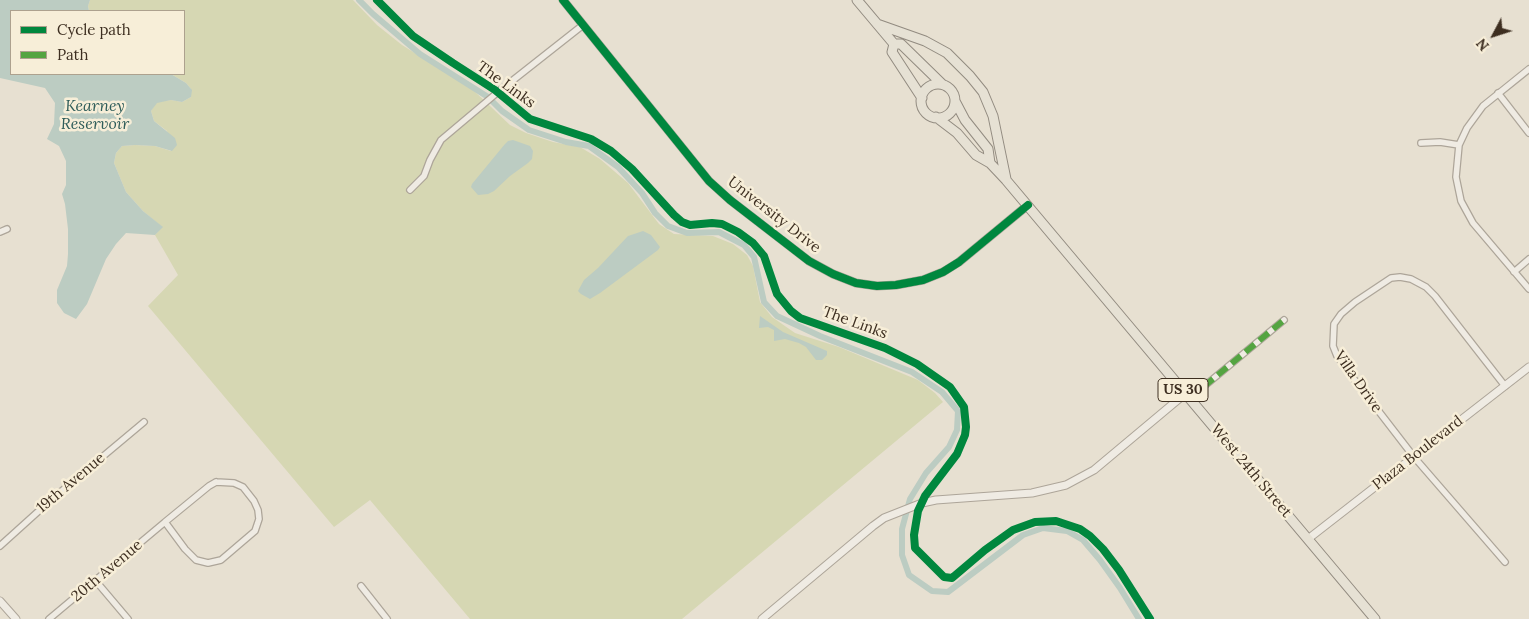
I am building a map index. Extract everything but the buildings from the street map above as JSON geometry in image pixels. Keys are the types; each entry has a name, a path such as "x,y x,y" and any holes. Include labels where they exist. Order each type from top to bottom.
{"main road":[{"name":"US 30","path":"857,0 894,44 901,44 942,84 952,91 955,101"},
{"path":"877,24 936,46 970,76 982,92 993,116 1006,180"},
{"name":"US 30","path":"894,44 892,52 922,98 924,109 928,114 936,117"},
{"path":"922,98 928,87 942,84"},
{"path":"936,117 949,114 955,101"},
{"name":"West 24th Street","path":"955,101 965,120 988,149 990,163"},
{"name":"West 24th Street","path":"936,117 957,134 976,155 990,163 1028,205 1375,619"}],"street":[{"name":"University Drive","path":"563,0 709,181 730,200 809,261 833,274 856,283 877,286 896,285 922,280 943,272 959,262 1028,205"},
{"path":"410,190 424,176 441,140 583,25"},
{"path":"1529,69 1483,106 1467,128 1459,145 1456,177 1461,201 1473,223 1529,290"},
{"path":"1498,94 1529,133"},
{"path":"1421,143 1440,142 1459,145"},
{"path":"0,232 7,229"},
{"path":"1514,272 1529,259"},
{"name":"Villa Drive","path":"1505,386 1426,287 1411,279 1391,278 1354,302 1341,314 1334,324 1333,346 1350,374 1414,457 1505,562"},
{"path":"762,619 873,526 895,514 936,500 1032,493 1066,485 1094,470 1284,320"},
{"name":"Plaza Boulevard","path":"1308,539 1529,367"},
{"name":"19th Avenue","path":"0,546 52,499 144,422"},
{"name":"20th Avenue","path":"49,619 208,486 216,482 234,483 243,487 254,501 259,519 255,531 221,560 208,563 196,560 165,522"},
{"path":"95,580 128,619"},
{"path":"361,586 387,619"},
{"path":"0,601 16,619"}],"green space":[{"path":"90,0 353,0 377,25 402,45 471,88 510,125 526,133 553,142 580,147 600,159 628,183 659,224 674,234 713,236 733,244 747,255 753,266 760,302 772,317 795,333 839,347 918,380 943,402 682,619 470,619 370,500 334,527 148,306 178,275 155,235 162,227 143,211 126,192 114,163 116,153 122,146 155,146 171,151 167,131 154,121 151,111 156,102 171,100 182,102 191,97 191,89 186,83 173,75 185,75 185,10 89,10"}],"water":[{"name":"Kearney Reservoir","path":"0,0 90,0 89,10 10,10 10,75 173,75 186,83 192,90 191,97 182,102 171,100 157,103 151,111 154,121 175,138 177,145 172,151 155,146 135,145 122,146 116,153 114,163 126,192 143,211 163,227 155,235 126,233 106,259 87,304 76,319 64,313 57,303 57,290 67,266 68,229 62,194 66,185 66,161 59,146 47,139 54,124 55,103 45,88 0,78"},
{"path":"513,140 530,146 533,151 532,159 494,191 478,195 471,187 472,184 505,144"},
{"path":"643,231 651,235 660,247 658,250 590,299 578,291 584,280 628,236"},
{"path":"760,316 783,332 827,351 827,355 822,360 816,360 806,347 799,343 785,339 774,341 774,330 768,327 759,328"}],"waterway":[{"path":"359,0 420,54 488,97 502,111 529,130 566,142 589,146 618,167 642,193 655,213 668,226 687,233 719,232 744,245 754,257 764,302 777,316 820,336 912,372 942,392 958,411 957,430 949,447 926,473 910,499 902,529 902,555 909,575 932,591 948,592 1023,535 1043,528 1067,531 1083,540 1100,560 1139,619"}],"marked path":[{"path":"1190,398 1284,320"}],"cycle path":[{"name":"The Links","path":"377,0 413,36 495,90 530,119 591,139 611,151 632,169 682,222 690,225 722,224 738,232 753,243 764,256 777,294 791,311 800,318 885,348 917,364 950,387 964,407 965,435 957,454 925,496 918,511 914,535 915,548 944,577 952,578 985,550 1013,530 1035,522 1056,521 1080,529 1103,549 1119,570 1150,619"},
{"path":"563,0 709,181 730,200 809,261 833,274 856,283 877,286 923,280 943,272 959,262 1028,205"}]}
